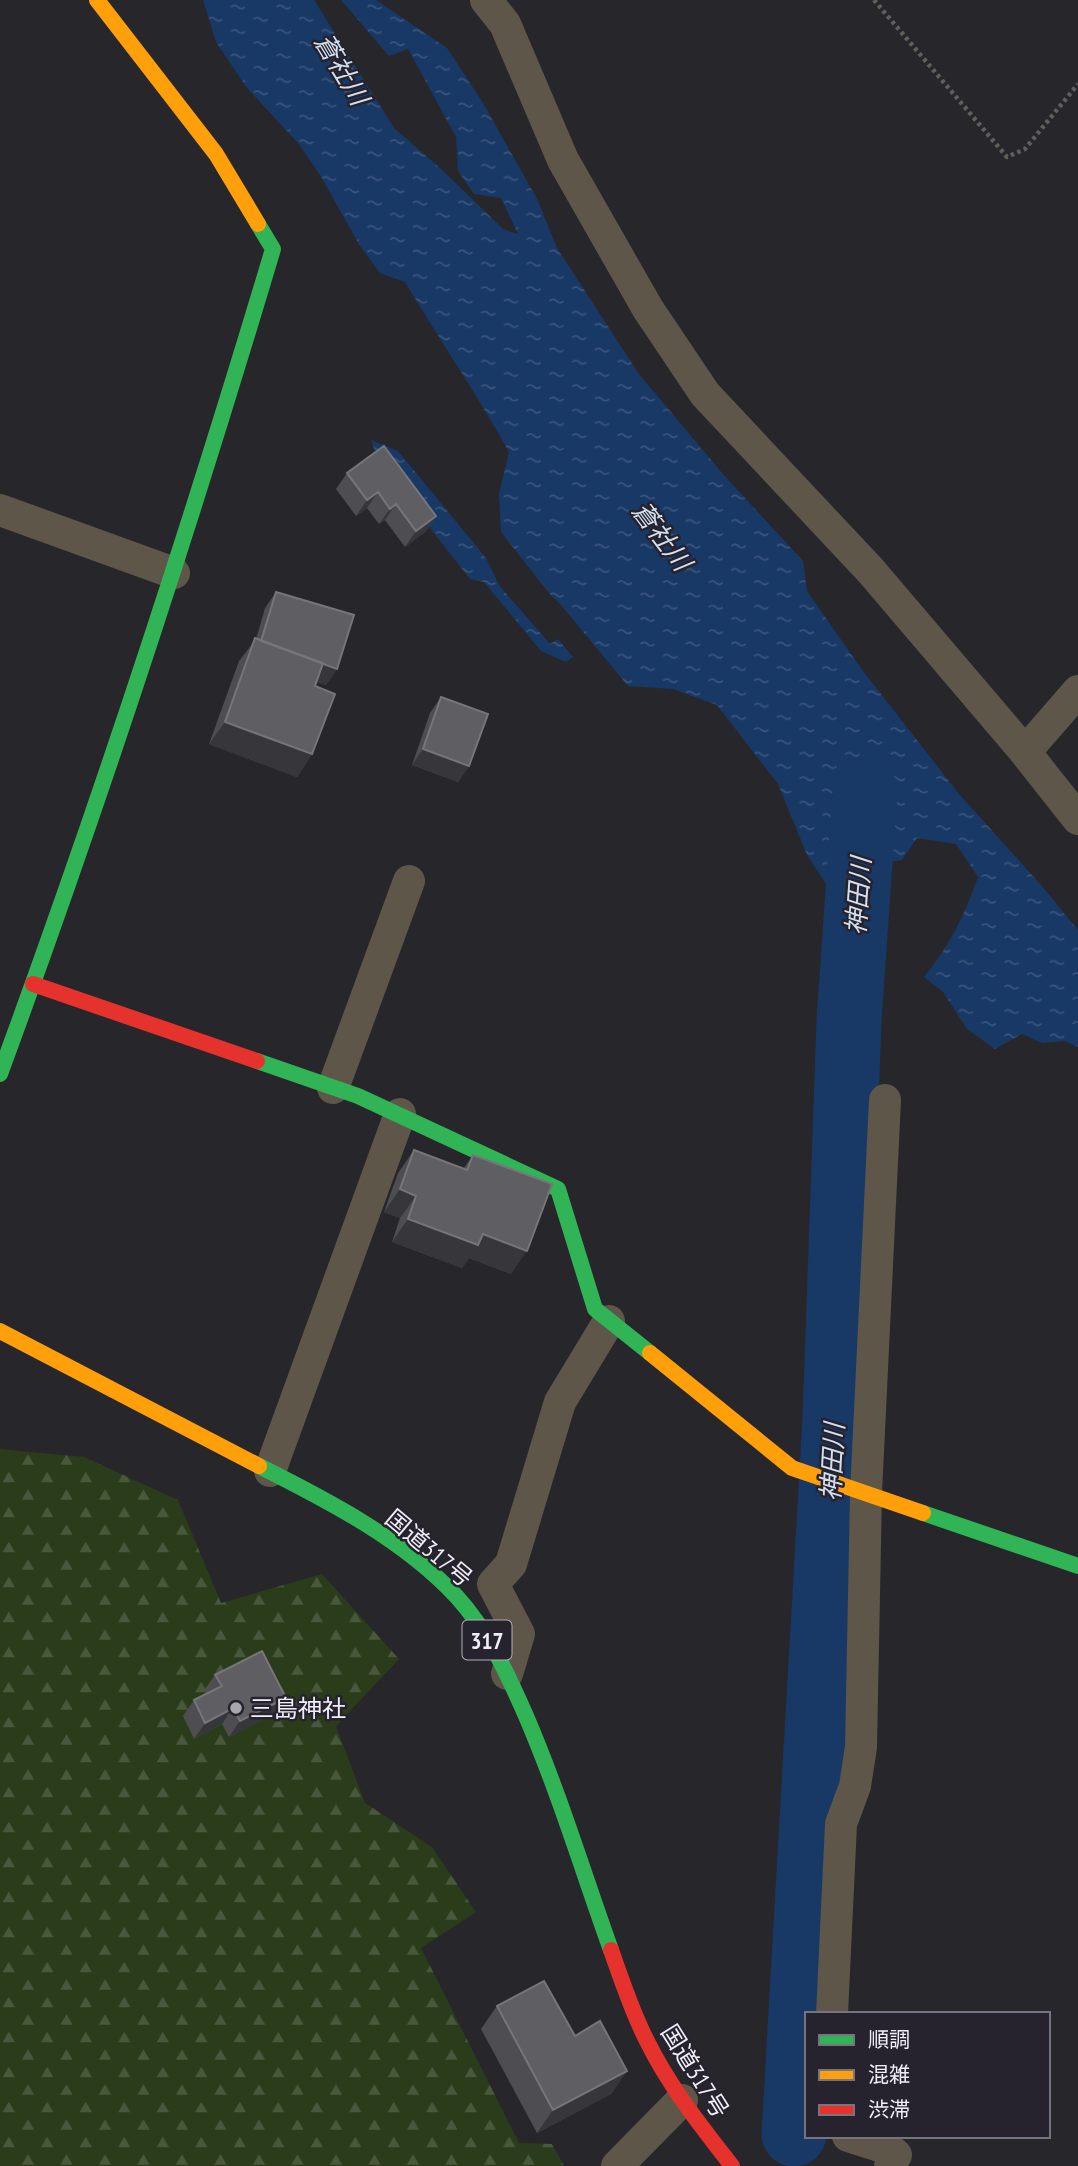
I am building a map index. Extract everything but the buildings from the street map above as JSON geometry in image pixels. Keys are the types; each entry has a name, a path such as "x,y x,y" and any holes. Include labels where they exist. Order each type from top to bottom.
{"main road":[{"path":"0,1074 174,573 273,248 216,154 97,0"},
{"path":"33,984 333,1088 400,1114 558,1189 595,1309 792,1468 1078,1566"},
{"name":"国道317号","path":"0,1331 270,1471 379,1533 455,1596 479,1626 507,1674 538,1744 626,1990 647,2040 682,2100 732,2166"}],"street":[{"path":"486,0 505,24 563,160 648,309 705,394 871,571 1025,752 1078,819"},
{"path":"0,510 174,573"},
{"path":"1025,752 1078,691"},
{"path":"333,1088 409,881"},
{"path":"832,2012 841,1824 855,1786 860,1748 866,1493 885,1100"},
{"path":"270,1471 400,1114"},
{"path":"507,1674 519,1634 492,1584 511,1564 560,1402 609,1321"},
{"path":"617,2166 682,2100"},
{"path":"854,2138 889,2149 895,2155 890,2166"}],"path":[{"path":"874,0 1007,157 1025,149 1078,84"}],"green space":[{"path":"0,1449 84,1457 178,1500 221,1603 322,1574 399,1659 336,1726 365,1803 432,1847 476,1912 421,1948 519,2143 552,2144 564,2166 0,2166"}],"water":[{"name":"蒼社川","path":"203,0 314,0 394,128 503,229 518,234 501,198 474,194 458,171 456,137 408,49 389,56 341,0 376,0 447,48 483,103 537,199 557,248 639,374 723,474 803,561 807,591 860,667 959,794 1078,930 1078,1047 1065,1041 1042,1043 1022,1034 995,1049 967,1029 943,992 924,977 956,930 978,877 956,844 917,838 902,860 839,871 826,884 807,855 778,784 717,705 673,689 628,686 549,593 501,532 499,494 509,452 497,430 405,282 380,273 360,246 320,175 299,144 247,88 216,42"},
{"path":"371,440 398,451 486,558 499,585 550,644 558,639 573,657 566,662 541,651 484,582 470,579 379,463"}],"waterway":[{"name":"神田川","path":"794,2134 835,1419 849,1020 865,791"}],"traffic: fast":[{"path":"0,1074 108,767 242,353 273,249 258,224"},
{"path":"257,1061 358,1096 558,1189 595,1309 650,1353"},
{"path":"259,1466 312,1493 390,1540 436,1576 468,1610 504,1669 538,1745 611,1950"},
{"path":"923,1513 1078,1566"}],"traffic: slow":[{"path":"97,0 216,154 258,224"},
{"path":"0,1331 259,1466"},
{"path":"650,1353 792,1468 923,1513"}],"traffic: jam":[{"path":"33,984 257,1061"},
{"path":"611,1950 637,2019 656,2058 686,2105 732,2166"}],"place":[{"name":"三島神社","path":"236,1708"}]}
